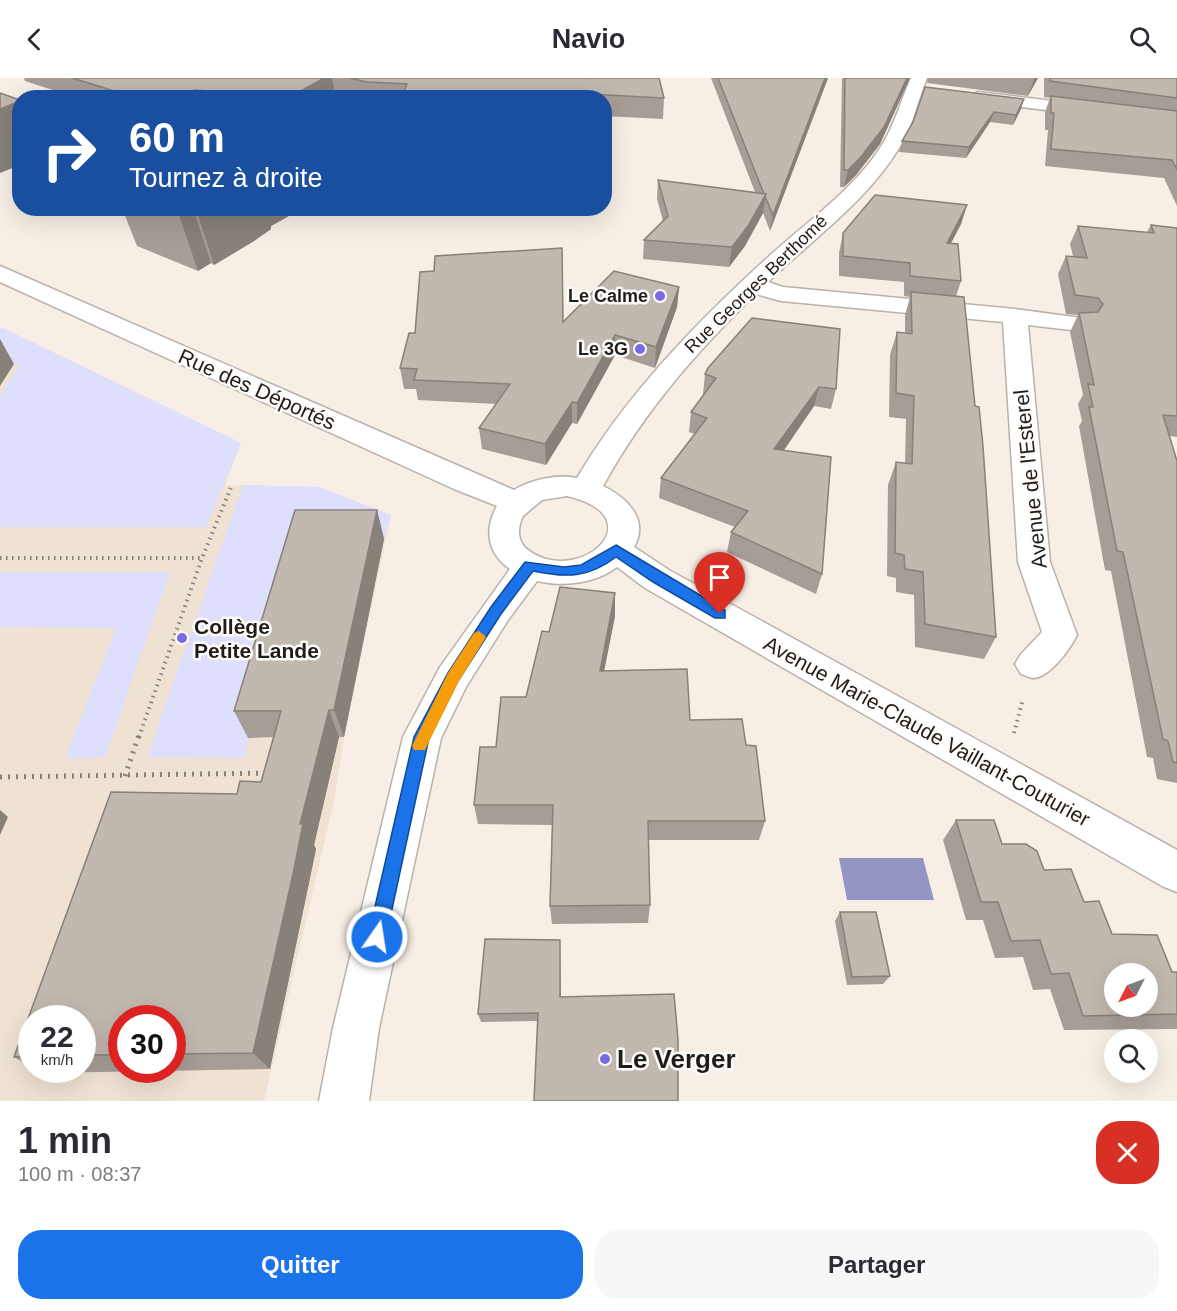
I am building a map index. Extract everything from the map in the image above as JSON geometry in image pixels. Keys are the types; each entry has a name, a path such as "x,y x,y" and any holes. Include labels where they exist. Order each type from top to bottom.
{"street":[{"name":"Rue Georges Berthomé","path":"586,489 603,455 671,367 751,285 868,176 901,128 922,86"},
{"path":"963,95 1177,121"},
{"name":"Rue des Déportés","path":"0,273 442,472 516,502"},
{"path":"751,285 781,294 1080,324"},
{"name":"Avenue de l'Esterel","path":"1015,316 1034,562 1060,635 1033,664"},
{"path":"567,486 586,489 614,505 622,517 622,539 616,550 598,564 582,570 564,572 530,566 514,556 505,543 503,529 506,515 516,502 548,487 567,486"},
{"name":"Avenue Marie-Claude Vaillant-Couturier","path":"616,550 657,579 1177,872"},
{"path":"344,1101 356,1028 422,737 453,677 496,610 530,566"}],"path":[{"path":"125,776 202,558 232,485"},
{"path":"0,558 202,558"},
{"path":"1013,735 1033,664"},
{"path":"0,777 272,773"}],"shaded area":[{"name":"Collège Petite Lande","path":"3,328 241,443 225,485 319,487 391,515 344,737 335,796 264,1101 0,1101 0,329"},
{"path":"3,328 241,443 206,527 0,527 0,396 20,365 0,364 0,329"},
{"path":"243,485 319,487 391,515 384,539 248,737 245,758 147,757"},
{"path":"0,572 170,572 105,757 65,759 116,628 0,627"}],"water":[{"path":"839,858 923,858 934,900 847,900"}],"building":[{"path":"72,78 324,78 303,90 111,90"},
{"path":"349,78 659,78 664,98 612,95 612,90 404,90 407,84 367,82"},
{"path":"718,78 825,78 773,215 766,194 764,194"},
{"path":"845,78 907,78 884,127 848,170 844,170"},
{"path":"1050,78 1177,78 1177,98 1050,81"},
{"path":"925,87 1024,99 1016,115 994,112 969,147 902,141 913,122"},
{"path":"0,93 12,97 12,104 0,109"},
{"path":"1051,96 1177,111 1177,170 1172,160 1051,149 1054,113 1051,113"},
{"path":"658,180 766,194 748,226 732,247 644,240 668,216"},
{"path":"875,195 967,205 947,243 958,244 961,281 910,276 910,263 843,256 843,233"},
{"path":"1151,225 1177,228 1177,416 1163,415 1177,461 1177,763 1173,762 1168,741 1163,739 1123,552 1117,551 1089,407 1093,407 1088,384 1094,385 1079,313 1098,312 1103,304 1098,298 1075,295 1066,256 1087,258 1078,226 1154,233"},
{"path":"562,248 563,322 614,271 679,287 656,347 615,335 577,403 572,402 545,444 479,428 510,384 414,380 417,369 400,368 409,333 415,333 420,272 434,271 435,256"},
{"path":"911,292 964,297 975,406 979,407 983,446 996,637 925,624 923,572 905,569 904,555 895,553 896,462 912,464 914,396 896,393 897,332 912,334"},
{"path":"752,318 840,329 836,389 819,387 774,449 831,457 822,574 731,532 748,511 661,478 707,418 691,412 716,378 705,374 708,368"},
{"path":"295,510 377,510 334,710 329,710 300,824 303,824 293,874 253,1053 186,1054 186,1005 108,1005 108,1055 96,1055 96,1005 33,1005 111,792 237,794 240,781 261,782 281,711 234,711"},
{"path":"560,587 615,593 600,671 687,669 690,720 742,719 746,745 756,746 765,821 648,821 650,905 550,906 553,805 474,805 480,747 496,747 501,697 526,697 542,631 549,632"},
{"path":"956,820 994,820 1002,844 1026,844 1037,851 1044,870 1071,869 1084,902 1099,901 1112,934 1157,935 1172,972 1177,972 1177,1014 1158,1014 1158,963 1104,963 1104,1016 1083,1016 1069,973 1051,974 1040,940 1011,941 998,902 981,902"},
{"path":"840,912 876,912 890,976 852,977"},
{"path":"485,939 560,940 560,997 674,994 678,1039 678,1101 534,1101 538,1013 478,1014"}],"slow traffic":[{"path":"420,746 422,737 453,677 479,637"}],"place":[{"name":"Le Calme","path":"660,296"},
{"name":"Le 3G","path":"640,349"},
{"name":"Collège Petite Lande","path":"182,638"},
{"name":"Le Verger","path":"605,1059"}],"route":[{"path":"377,937 422,737 453,677 496,610 530,566 547,571 582,570 598,564 616,550 657,579 720,614"}]}
